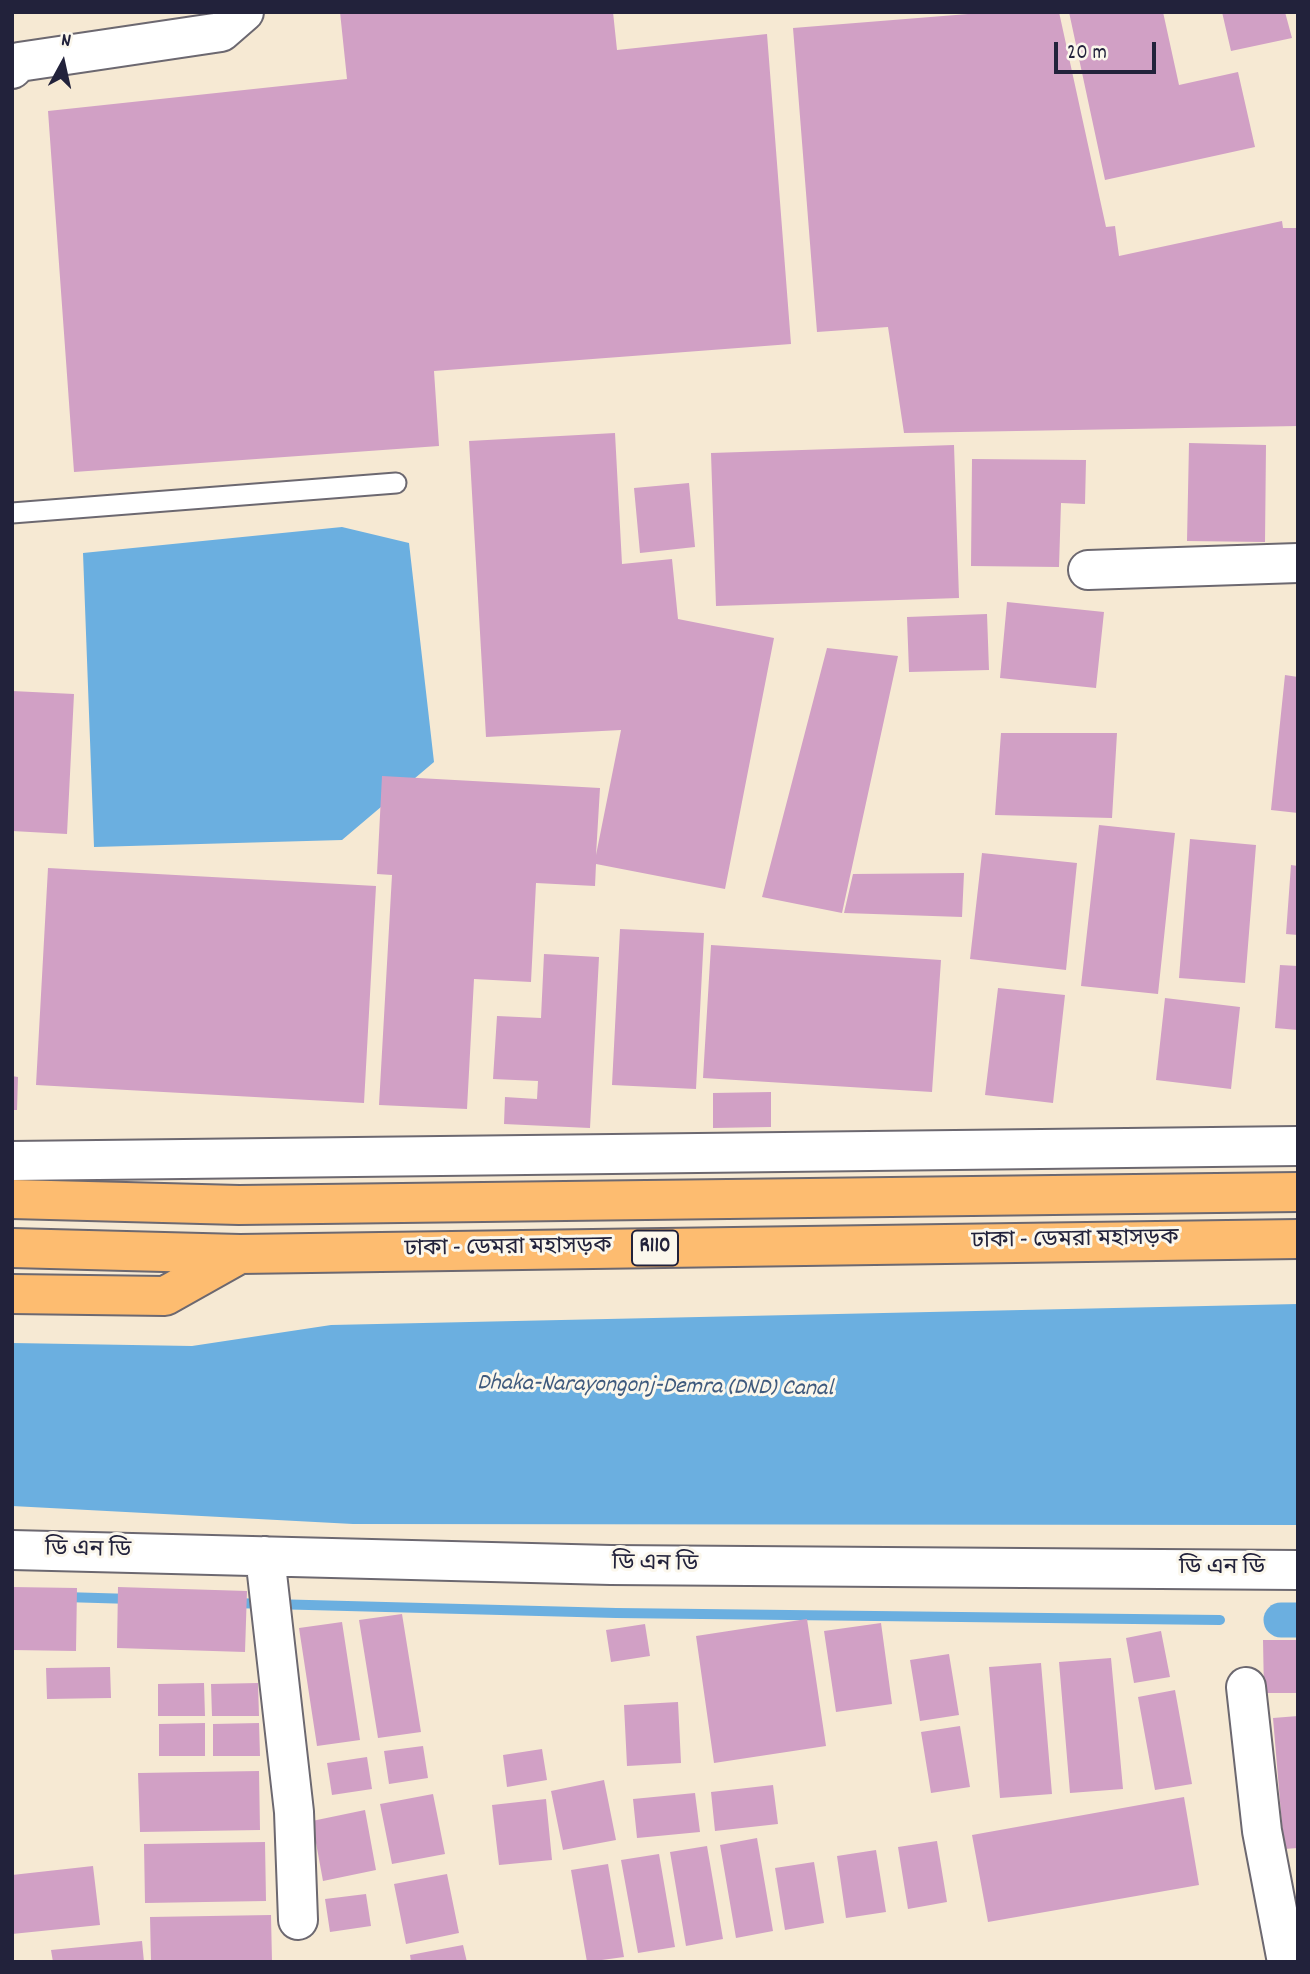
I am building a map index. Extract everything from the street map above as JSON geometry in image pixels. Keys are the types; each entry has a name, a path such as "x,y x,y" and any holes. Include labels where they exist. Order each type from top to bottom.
{"main road":[{"name":"ঢাকা - ডেমরা মহাসড়ক","path":"12,1199 239,1205 1298,1192"},
{"name":"ঢাকা - ডেমরা মহাসড়ক","path":"12,1248 240,1254 1298,1239"},
{"path":"12,1294 165,1296 240,1254"}],"street":[{"path":"12,69 19,62 221,32 244,12"},
{"path":"1088,570 1298,563"},
{"path":"12,1161 1298,1146"},
{"name":"ডি এন ডি","path":"12,1550 611,1565 1298,1570"},
{"path":"265,1556 294,1812 298,1920"},
{"path":"1246,1687 1262,1831 1287,1962"}],"lane":[{"path":"12,513 396,483"}],"water":[{"path":"342,527 409,543 434,762 342,840 94,847 83,553"},
{"name":"Dhaka-Narayongonj-Demra (DND) Canal","path":"1298,1304 1298,1525 353,1524 12,1506 12,1343 192,1346 331,1325"}],"building":[{"path":"340,12 613,12 617,50 767,34 791,344 434,371 439,446 74,472 48,111 347,79"},
{"path":"993,12 1059,12 1106,227 1115,226 1119,256 1282,221 1283,228 1298,228 1298,426 904,433 888,327 817,332 793,28"},
{"path":"1069,12 1163,12 1179,85 1238,72 1255,147 1105,180"},
{"path":"1222,12 1285,12 1292,38 1231,51"},
{"path":"615,433 622,564 672,559 678,619 774,638 725,889 596,864 595,886 536,883 531,982 474,979 467,1109 379,1105 392,875 377,874 382,776 600,788 596,855 621,730 486,737 469,441"},
{"path":"1189,443 1266,445 1265,542 1187,541"},
{"path":"954,445 959,598 716,606 711,453"},
{"path":"972,459 1086,460 1085,504 1061,503 1059,567 971,566"},
{"path":"689,483 695,547 640,553 634,488"},
{"path":"1007,602 1104,612 1096,688 1000,678"},
{"path":"987,614 989,670 909,672 907,617"},
{"path":"827,648 898,656 842,913 762,897"},
{"path":"1285,675 1298,677 1298,813 1271,810"},
{"path":"12,691 74,694 67,834 12,831"},
{"path":"1001,733 1117,733 1112,818 995,815"},
{"path":"1099,825 1175,833 1158,994 1081,986"},
{"path":"1190,839 1256,845 1245,983 1179,978"},
{"path":"982,853 1077,863 1066,970 970,959"},
{"path":"1291,865 1298,866 1298,935 1286,934"},
{"path":"48,868 376,886 364,1103 36,1085"},
{"path":"964,873 962,917 844,913 853,874"},
{"path":"620,929 704,933 696,1089 612,1085"},
{"path":"711,945 941,960 932,1092 703,1078"},
{"path":"544,954 599,957 590,1128 504,1124 505,1097 537,1099 538,1081 493,1079 497,1016 541,1018"},
{"path":"1280,965 1298,966 1298,1030 1275,1028"},
{"path":"998,988 1065,995 1053,1103 985,1095"},
{"path":"1165,998 1240,1007 1231,1089 1156,1080"},
{"path":"12,1076 18,1077 17,1110 12,1110"},
{"path":"771,1092 771,1127 713,1128 713,1093"},
{"path":"12,1587 77,1588 76,1651 12,1650"},
{"path":"118,1587 247,1591 245,1652 117,1648"},
{"path":"402,1614 421,1732 378,1738 359,1620"},
{"path":"807,1619 826,1746 714,1763 696,1636"},
{"path":"342,1622 360,1740 317,1746 299,1628"},
{"path":"881,1623 892,1704 836,1712 824,1631"},
{"path":"645,1624 650,1656 611,1662 606,1630"},
{"path":"1161,1631 1170,1677 1134,1683 1126,1638"},
{"path":"1263,1640 1298,1640 1298,1693 1264,1693"},
{"path":"949,1654 959,1715 920,1721 910,1660"},
{"path":"1111,1658 1123,1789 1070,1793 1059,1662"},
{"path":"1041,1663 1052,1794 1000,1798 989,1667"},
{"path":"110,1667 111,1698 47,1699 46,1668"},
{"path":"204,1683 205,1716 158,1716 158,1684"},
{"path":"258,1683 259,1716 212,1716 211,1684"},
{"path":"1175,1690 1192,1784 1155,1790 1138,1697"},
{"path":"678,1702 681,1763 627,1766 624,1705"},
{"path":"1298,1716 1298,1848 1284,1849 1273,1718"},
{"path":"205,1723 205,1756 159,1756 159,1724"},
{"path":"259,1723 260,1756 213,1756 213,1724"},
{"path":"960,1726 970,1787 931,1793 921,1732"},
{"path":"423,1746 428,1778 389,1784 384,1751"},
{"path":"542,1749 547,1780 507,1787 503,1755"},
{"path":"367,1757 372,1789 332,1795 327,1763"},
{"path":"259,1771 260,1830 140,1832 138,1773"},
{"path":"604,1780 616,1840 563,1850 551,1791"},
{"path":"773,1785 778,1824 715,1831 711,1792"},
{"path":"695,1793 700,1832 637,1838 633,1799"},
{"path":"433,1794 445,1854 392,1864 380,1804"},
{"path":"1184,1797 1199,1885 988,1922 972,1835"},
{"path":"546,1799 552,1860 499,1865 492,1805"},
{"path":"365,1810 376,1870 323,1881 312,1821"},
{"path":"757,1838 773,1931 736,1938 720,1845"},
{"path":"937,1841 947,1902 908,1909 898,1847"},
{"path":"265,1842 266,1901 145,1903 144,1844"},
{"path":"707,1846 723,1939 686,1946 670,1852"},
{"path":"876,1850 886,1912 846,1918 837,1856"},
{"path":"659,1854 675,1947 638,1953 621,1860"},
{"path":"814,1862 824,1923 785,1930 775,1868"},
{"path":"608,1864 624,1957 587,1962 571,1870"},
{"path":"93,1866 100,1925 12,1934 12,1875"},
{"path":"447,1874 459,1933 406,1944 394,1884"},
{"path":"366,1894 371,1926 330,1932 325,1899"},
{"path":"271,1915 272,1962 151,1962 150,1917"},
{"path":"142,1941 144,1962 53,1962 51,1950"},
{"path":"463,1945 467,1962 411,1962 410,1955"}],"waterway":[{"path":"64,1597 132,1599"},
{"path":"232,1603 616,1613 1220,1620"},
{"path":"1281,1620 1298,1620"}]}
